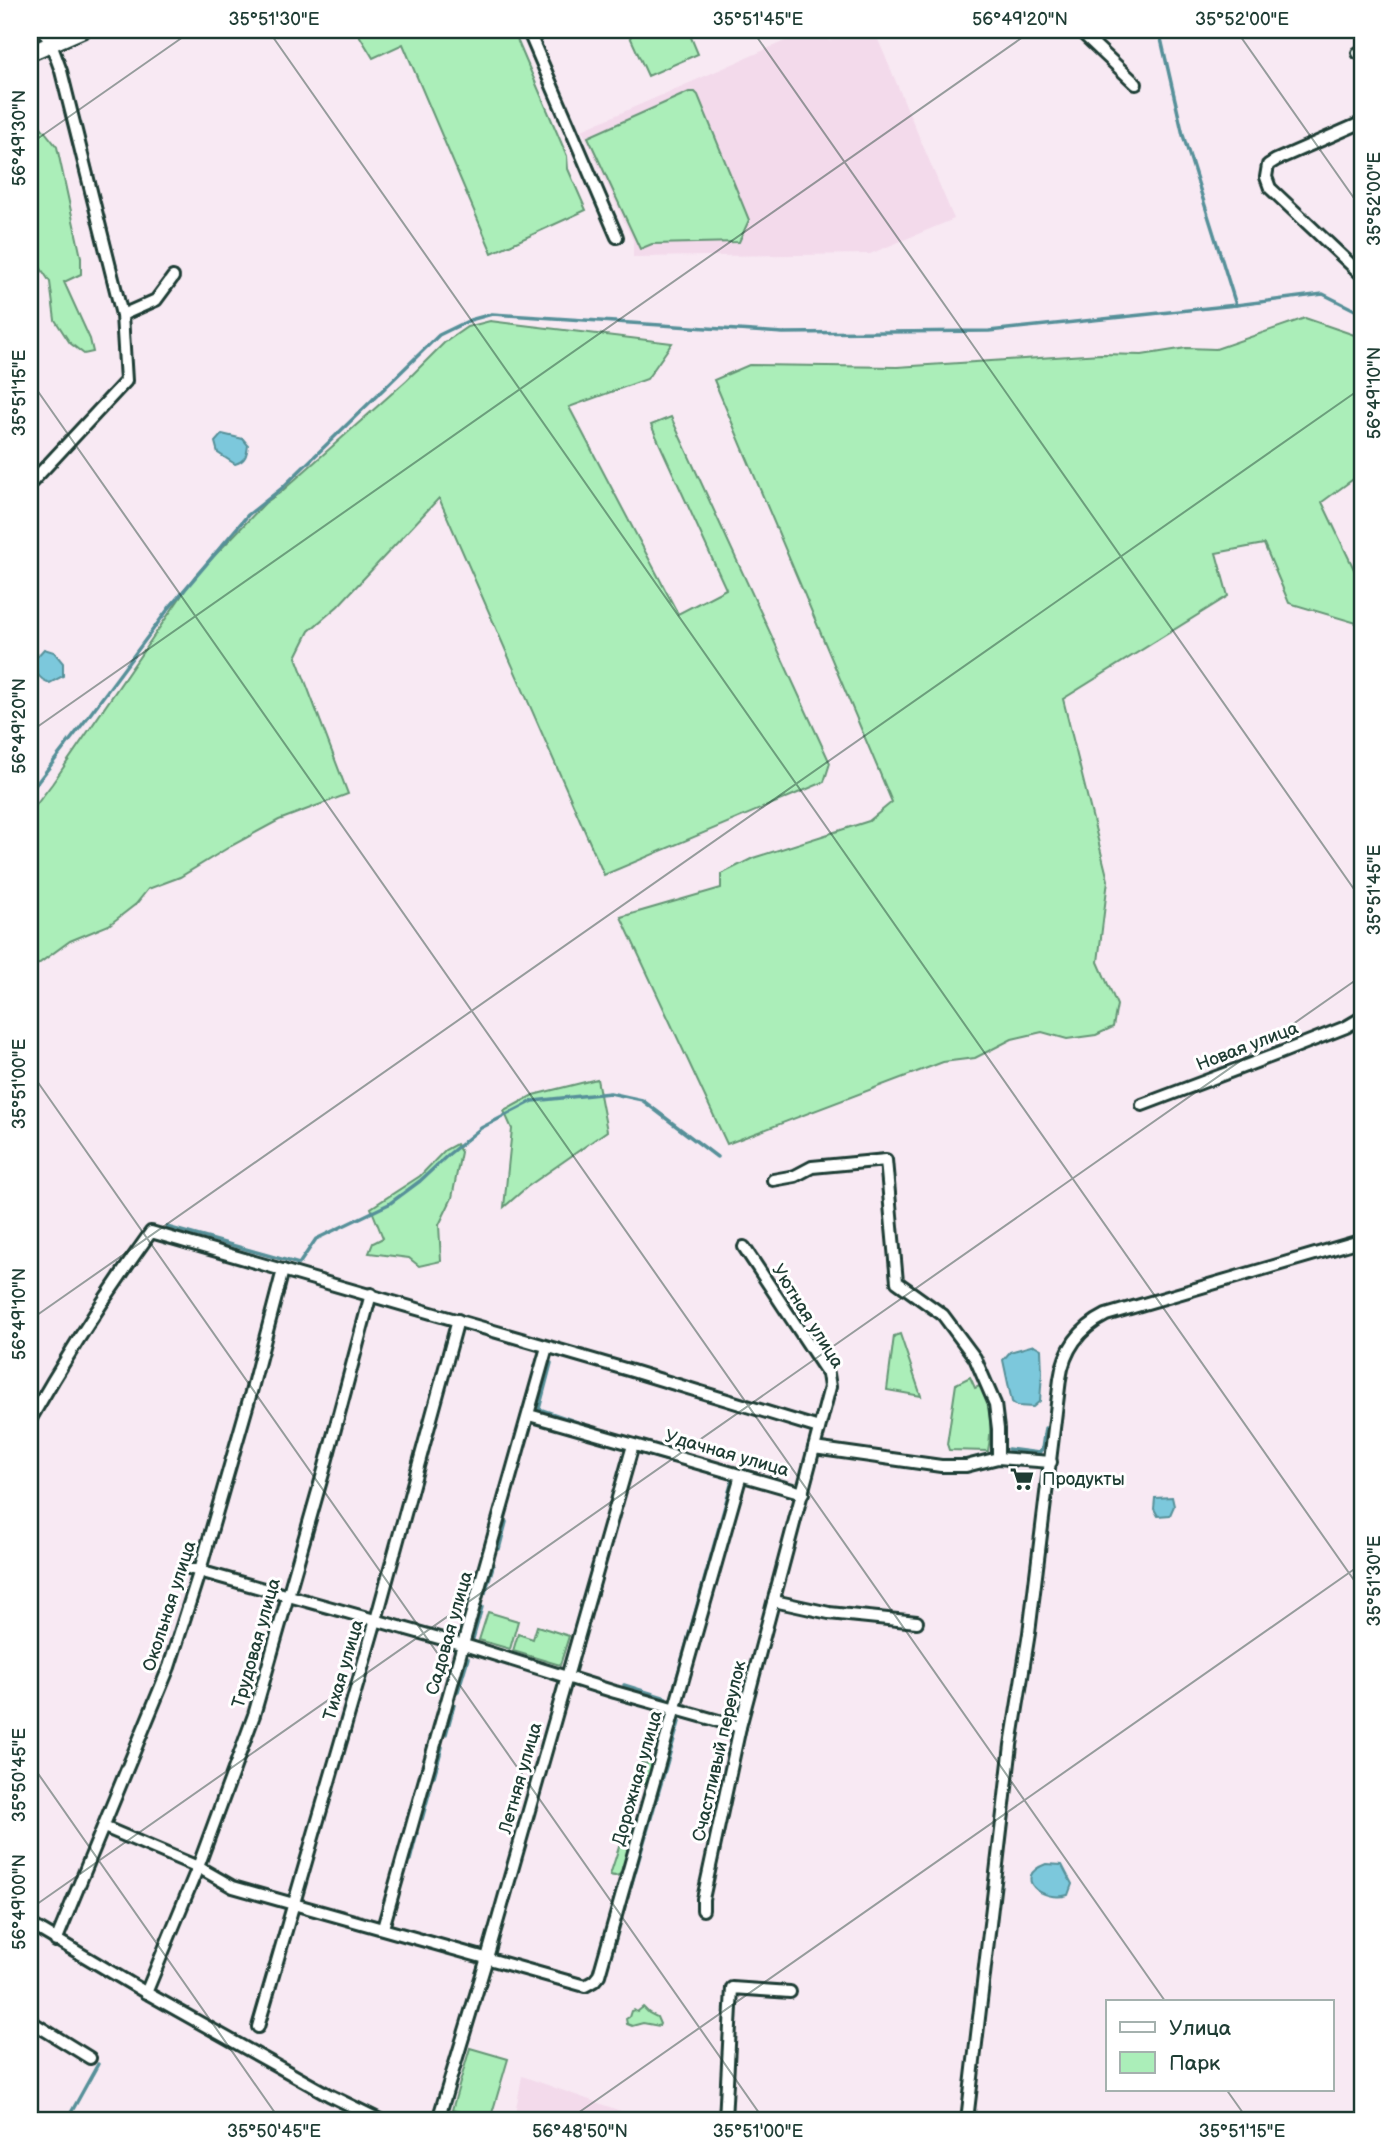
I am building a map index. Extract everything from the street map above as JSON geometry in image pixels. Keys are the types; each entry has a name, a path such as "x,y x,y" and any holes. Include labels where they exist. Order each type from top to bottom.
{"street":[{"path":"30,484 126,380 121,314 61,71 43,30"},
{"path":"30,53 83,30"},
{"path":"528,30 617,237"},
{"path":"1079,30 1136,84"},
{"path":"1363,122 1276,160 1268,165 1266,177 1270,188 1363,276"},
{"path":"121,314 156,300 173,277"},
{"name":"Новая улица","path":"1142,1105 1346,1027 1363,1017"},
{"path":"773,1180 795,1176 812,1167 886,1160 897,1282 943,1315 975,1358 995,1404 998,1458"},
{"path":"30,1420 121,1274 151,1233 371,1294 820,1428"},
{"path":"967,2120 1012,1745 1063,1364 1068,1350 1093,1322 1113,1312 1363,1240"},
{"name":"Уютная улица","path":"744,1247 828,1374 830,1387 814,1448"},
{"name":"Окольная улица","path":"56,1941 161,1688 200,1570 283,1270"},
{"name":"Трудовая улица","path":"146,1993 198,1867 254,1714 371,1294"},
{"name":"Тихая улица","path":"258,2027 376,1620 458,1321"},
{"name":"Садовая улица","path":"383,1928 547,1347"},
{"name":"Удачная улица","path":"529,1415 803,1493 814,1448 941,1466 966,1466 998,1458 1051,1462"},
{"name":"Летняя улица","path":"438,2120 487,1958 633,1445"},
{"name":"Дорожная улица","path":"487,1958 585,1986 599,1975 741,1475"},
{"name":"Счастливый переулок","path":"703,1910 703,1899 740,1727 803,1493"},
{"path":"185,1567 464,1644 567,1678 740,1727"},
{"path":"774,1601 829,1613 917,1622"},
{"path":"104,1827 198,1867 233,1887 487,1958"},
{"path":"30,1924 146,1993 329,2095 380,2120"},
{"path":"724,2120 732,1988 790,1992"},
{"path":"30,2021 90,2058"}],"shaded area":[{"path":"810,30 822,30 829,41 852,30 874,30 954,219 870,254 633,257 633,241 582,130"},
{"path":"522,2076 646,2120 514,2120"}],"green space":[{"path":"356,30 513,30 567,156 568,169 586,210 492,253 403,44 373,58"},
{"path":"627,30 688,30 698,54 648,76"},
{"path":"689,92 698,95 749,220 739,242 652,244 640,249 588,137"},
{"path":"38,123 57,147 81,257 81,274 64,282 90,339 93,352 84,354 70,343 55,320 50,282 30,252 30,149"},
{"path":"1305,318 1363,338 1363,472 1322,502 1363,588 1363,625 1289,603 1264,544 1216,553 1228,596 1063,699 1108,880 1098,962 1117,1005 1113,1027 1096,1035 1067,1039 1042,1032 1012,1039 975,1058 943,1062 727,1144 621,917 721,888 721,874 753,858 869,821 892,802 714,380 749,365 897,367 1101,354 1142,355 1186,348 1216,349"},
{"path":"490,321 672,343 647,379 569,407 678,614 726,589 651,425 671,417 830,763 824,782 604,875 439,498 338,606 309,631 296,657 348,794 279,820 180,877 148,889 136,904 109,925 70,941 30,970 30,813 195,576 265,503 281,492 407,380 444,343 467,327"},
{"path":"597,1079 607,1131 527,1187 504,1207 512,1129 504,1111 533,1095"},
{"path":"456,1144 461,1152 452,1198 439,1225 441,1261 419,1266 409,1258 369,1253 373,1243 383,1238 371,1208 420,1176 445,1150"},
{"path":"900,1334 921,1396 887,1390 894,1336"},
{"path":"970,1377 975,1388 982,1385 989,1409 988,1451 949,1450 947,1444 956,1384"},
{"path":"488,1612 518,1621 510,1649 479,1640"},
{"path":"537,1626 569,1636 560,1665 513,1651 518,1634 533,1639"},
{"path":"662,1709 669,1714 659,1745 646,1741 651,1724 657,1725"},
{"path":"649,1758 654,1762 648,1785 636,1781 641,1763 647,1764"},
{"path":"620,1844 625,1845 629,1852 626,1865 619,1875 610,1875"},
{"path":"643,2007 657,2017 659,2026 627,2024 626,2019 631,2011 637,2012"},
{"path":"470,2048 508,2059 490,2120 452,2110"}],"water":[{"path":"222,434 243,439 248,445 242,461 235,464 218,453 215,442"},
{"path":"44,649 54,652 63,663 63,676 50,683 39,677 36,668 35,659"},
{"path":"1034,1345 1041,1349 1040,1401 1033,1407 1017,1406 1012,1402 1003,1360 1010,1352"},
{"path":"1172,1497 1174,1506 1170,1515 1158,1516 1154,1509 1155,1498"},
{"path":"1046,1864 1062,1865 1072,1884 1068,1895 1049,1895 1034,1887 1031,1875"}],"waterway":[{"path":"1159,30 1183,135 1236,305"},
{"path":"30,792 169,608 248,515 282,488 439,335 470,320 492,314 783,333 989,331 1323,294 1363,314"},
{"path":"167,1227 299,1264 316,1239 389,1204 481,1128 533,1101 610,1093 642,1100 717,1157"},
{"path":"551,1363 539,1409 577,1422"},
{"path":"1008,1449 1039,1453 1045,1428"},
{"path":"642,1453 672,1462"},
{"path":"685,1465 703,1470"},
{"path":"674,1688 732,1481 728,1477"},
{"path":"499,1549 506,1522"},
{"path":"485,1593 493,1566"},
{"path":"472,1642 482,1607"},
{"path":"458,1691 468,1658"},
{"path":"624,1685 666,1698"},
{"path":"446,1734 454,1705"},
{"path":"631,1886 679,1722"},
{"path":"434,1776 442,1747"},
{"path":"422,1819 430,1790"},
{"path":"410,1860 417,1833"},
{"path":"67,2120 98,2064"}],"place":[{"name":"Продукты","path":"1022,1479"}]}
